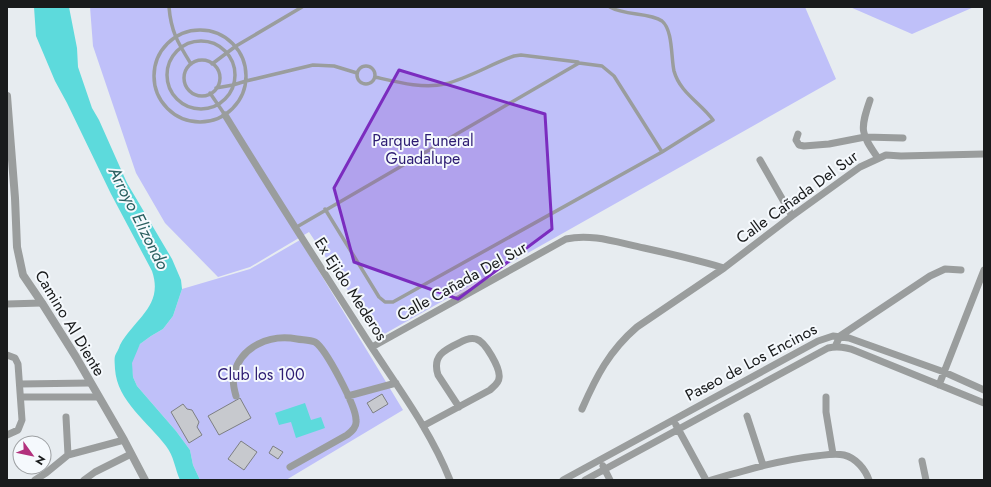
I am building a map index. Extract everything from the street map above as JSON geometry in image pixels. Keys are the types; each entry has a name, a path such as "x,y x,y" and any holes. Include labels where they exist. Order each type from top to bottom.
{"street":[{"name":"Camino Al Diente","path":"7,96 9,150 17,247 26,281 42,303 124,440 144,480"},
{"path":"870,100 863,120 863,132 878,158"},
{"name":"Ex Ejido Mederos","path":"224,115 423,426 444,465 450,480"},
{"path":"798,134 796,140 799,145 804,146 829,144 865,137 904,138"},
{"name":"Calle Cañada Del Sur","path":"582,409 596,377 613,351 625,337 637,327 724,268 847,175 886,155 984,154"},
{"path":"760,160 792,216"},
{"name":"Calle Cañada Del Sur","path":"372,348 566,239 580,237 599,238 699,260 724,268"},
{"path":"835,347 840,336 938,272 945,269 961,270"},
{"path":"939,385 984,270"},
{"path":"7,304 42,303"},
{"name":"Paseo de Los Encinos","path":"563,480 818,341 833,336 840,336 944,372 984,390"},
{"path":"236,396 233,384 234,374 239,363 254,345 269,339 291,338 314,342 319,345 328,358 348,396 356,420 356,425 352,431 339,440 290,467"},
{"path":"423,426 490,390 498,383 500,376 496,365 484,344 478,340 470,338 446,349 437,360 436,369 438,375 458,407"},
{"name":"Paseo de Los Encinos","path":"585,480 828,348 835,347 852,349 984,403"},
{"path":"7,355 11,355 17,360 22,420 18,430 7,435"},
{"path":"20,384 90,383"},
{"path":"348,396 396,383"},
{"path":"21,397 98,397"},
{"path":"826,397 826,412 833,454"},
{"path":"747,416 762,465"},
{"path":"66,417 68,455"},
{"path":"672,420 706,480"},
{"path":"38,479 68,455 124,440"},
{"path":"84,480 95,472 131,454"},
{"path":"711,480 762,465 833,454 844,455 855,461 863,468 869,480"},
{"path":"599,460 610,480"},
{"path":"922,461 926,480"}],"lane":[{"path":"169,7 171,26 175,37 191,64"},
{"path":"212,64 236,46 302,7"},
{"path":"325,209 379,297 388,302 393,302 662,152 714,120 706,110 685,92 678,80 674,70 669,34 662,21 617,11 610,7"},
{"path":"201,29 214,31 226,37 236,46 242,56 246,68 246,80 243,94 235,106 224,115 211,121 197,122 183,119 171,112 161,101 156,88 154,73 157,59 164,47 175,37 187,31 201,29"},
{"path":"200,41 209,42 219,46 227,53 233,62 235,74 230,93 218,105 200,109 190,108 182,104 172,94 167,81 167,71 172,58 181,47 200,41"},
{"path":"375,77 397,82 431,85 444,84 514,56 521,55 602,66 614,76 662,152"},
{"path":"201,60 212,64 217,69 219,75 219,82 216,88 210,93 199,95 188,90 185,85 184,74 191,64 201,60"},
{"path":"295,228 325,209 579,63"},
{"path":"216,88 313,65 334,66 357,73"},
{"path":"368,66 374,70 375,77 371,83 365,84 359,82 357,79 357,73 362,67 368,66"},
{"path":"210,93 224,115"}],"highlighted area":[{"path":"399,70 545,114 552,229 458,299 354,262 334,188"}],"green space":[{"name":"Parque Funeral Guadalupe","path":"90,7 805,7 836,79 379,337 309,232 250,267 218,277 165,223 136,173 93,46"},
{"path":"850,7 974,7 912,34"},
{"name":"Club los 100","path":"300,240 403,410 286,480 200,480 193,465 190,450 176,431 137,386 133,377 131,363 135,353 140,344 163,329 173,316 182,289 250,269"}],"water":[{"name":"Arroyo Elizondo","path":"34,7 69,7 77,48 78,67 92,108 99,120 127,183 172,259 181,280 182,289 173,316 163,329 140,344 132,363 133,377 137,386 176,431 190,450 193,465 200,480 180,480 169,450 127,401 117,381 115,356 126,336 151,303 155,283 152,271 111,194 55,81 36,36"},
{"path":"305,403 311,420 321,417 325,428 296,438 291,422 279,425 275,413"}],"building":[{"path":"382,394 388,404 373,413 367,403"},
{"path":"240,398 251,418 219,435 208,416"},
{"path":"183,404 187,409 192,410 199,422 197,427 202,435 189,443 171,412"},
{"path":"241,441 257,452 244,470 228,459"},
{"path":"273,446 283,452 278,459 269,453"}]}
